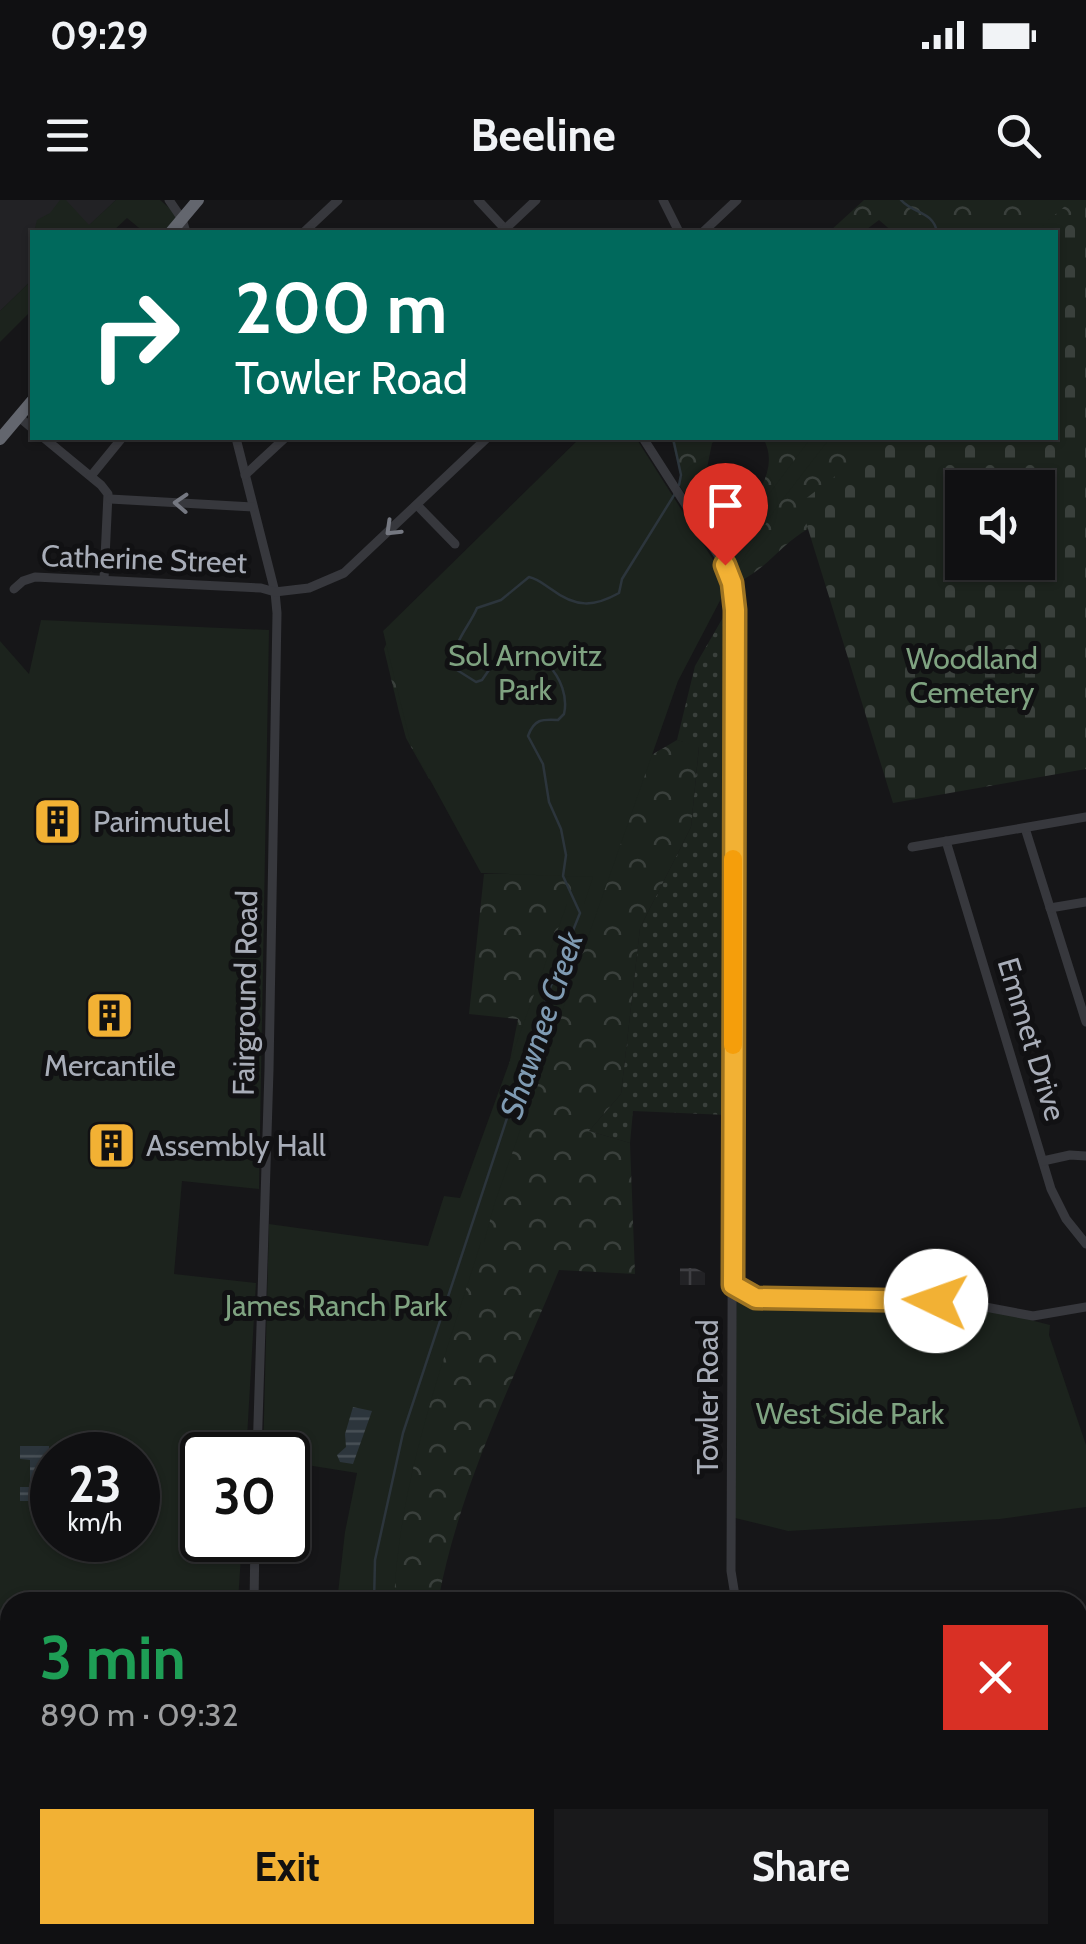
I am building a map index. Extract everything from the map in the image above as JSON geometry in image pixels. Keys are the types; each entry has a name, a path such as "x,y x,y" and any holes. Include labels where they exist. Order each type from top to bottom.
{"highway":[{"path":"184,226 198,200"},
{"path":"0,438 30,403"}],"street":[{"path":"169,200 184,226"},
{"path":"306,230 338,200"},
{"path":"478,200 503,230"},
{"path":"505,230 536,200"},
{"path":"663,200 677,230"},
{"path":"705,230 737,200"},
{"path":"19,417 30,426"},
{"path":"46,440 104,488 110,499 104,579"},
{"path":"91,476 120,440"},
{"name":"Fairground Road","path":"237,440 275,592 266,1191 258,1432"},
{"path":"246,475 283,440"},
{"name":"Catherine Street","path":"14,589 35,577 275,592 322,584 344,573 486,440"},
{"name":"Towler Road","path":"645,440 727,569 735,598 731,1571 734,1592"},
{"path":"110,499 253,506"},
{"path":"418,505 456,544"},
{"path":"912,848 1086,817"},
{"path":"1025,828 1086,1022"},
{"name":"Emmet Drive","path":"946,842 1042,1161 1060,1209 1086,1244"},
{"path":"1050,908 1086,902"},
{"path":"1042,1161 1070,1154 1086,1156"},
{"path":"733,1285 756,1298 909,1298 1033,1316 1086,1306"},
{"path":"254,1592 255,1562"}],"shaded area":[{"path":"0,200 116,200 84,230 30,230 30,282 0,311"},
{"path":"680,1268 705,1273 705,1285 680,1285"},
{"path":"353,1407 372,1411 353,1464 340,1462 337,1455 346,1447 345,1434"},
{"path":"20,1446 30,1446 30,1460 20,1459"},
{"path":"20,1487 30,1487 30,1501 20,1501"}],"green space":[{"path":"60,200 66,200 89,225 116,200 160,200 182,219 173,230 142,230 127,218 114,230 34,230 37,220 50,213"},
{"path":"864,200 1086,200 1086,216 1058,230 891,230 879,220 866,230 831,230"},
{"path":"1055,200 1072,200 1037,230 1022,230"},
{"name":"Woodland Cemetery","path":"1086,204 1086,769 893,803 800,503 882,440 1058,440 1058,230 1050,230"},
{"path":"30,282 30,312 0,342 0,311"},
{"path":"578,440 637,440 719,569 810,440 828,440 776,508 735,572 678,681 481,1242 439,1376 404,1510 395,1592 338,1592 357,1473 310,1466 310,1432 264,1432 269,1224 428,1246 444,1196 460,1198 567,904 584,904 593,877 481,873 411,745 383,631"},
{"path":"672,440 716,440 712,443 705,478 689,499 679,485 681,475"},
{"path":"764,440 897,440 808,529 738,582 730,553 725,554 718,543 757,494 768,466"},
{"path":"729,607 727,1115 633,1111 630,1143 589,1131 621,1094 640,928 691,827 699,747 677,740 695,666"},
{"path":"41,620 269,630 259,1189 182,1181 174,1274 256,1283 247,1432 180,1432 180,1562 241,1562 239,1592 0,1592 0,641 29,674"},
{"path":"392,632 636,764 677,740 699,746 691,827 640,928 621,1094 589,1131 630,1143 635,1274 559,1270 474,1475 440,1592 391,1592 408,1478 471,1261 518,1019 469,1014 484,874 598,873 453,784 429,779 406,738 384,649"},
{"name":"West Side Park","path":"737,1289 826,1299 964,1303 1050,1325 1049,1335 1086,1445 1086,1507 1000,1519 788,1531 731,1517"}],"waterway":[{"name":"Shawnee Creek","path":"901,200 927,216 936,230"},
{"name":"Shawnee Creek","path":"673,440 681,475 679,485"},
{"name":"Shawnee Creek","path":"374,1592 375,1560 403,1433 550,988 580,913 563,876 566,855 561,829 549,802 543,764 528,736 536,723 558,720 564,714 562,688 548,665 526,651 500,654 482,680 476,682 457,670 455,653 477,608 501,600 529,577 577,602 593,603 619,593 622,579 676,492"}],"slow traffic":[{"path":"733,859 733,1045"}],"place":[{"name":"Parimutuel","path":"58,821"},
{"name":"Mercantile","path":"110,1016"},
{"name":"Assembly Hall","path":"111,1145"}],"route":[{"path":"725,565 735,598 733,1285 756,1298 936,1301"}],"park label":[{"name":"Sol Arnovitz Park","path":"525,672"},
{"name":"James Ranch Park","path":"336,1305"}]}
